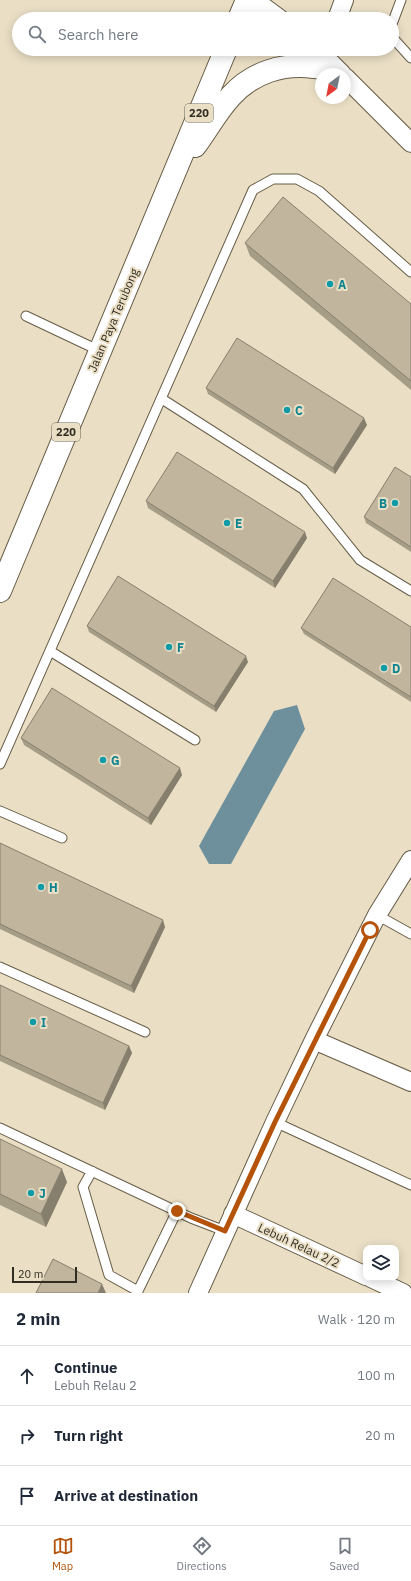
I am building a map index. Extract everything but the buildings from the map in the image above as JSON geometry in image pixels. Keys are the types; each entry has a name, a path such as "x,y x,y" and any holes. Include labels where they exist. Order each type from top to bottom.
{"main road":[{"path":"242,12 248,0"},
{"name":"Jalan Paya Terubong","path":"0,591 223,56"},
{"path":"173,177 231,96 248,80 263,72 285,66 315,66 321,68"}],"street":[{"path":"248,0 270,12"},
{"path":"340,12 344,0"},
{"path":"326,56 337,68"},
{"path":"351,83 411,143"},
{"path":"198,1293 225,1231 314,1040 378,915 411,860"},
{"path":"314,1040 411,1082"},
{"name":"Lebuh Relau 2/2","path":"233,1214 363,1275"},
{"path":"377,1281 403,1293"}],"lane":[{"path":"396,12 400,0"},
{"path":"399,45 411,58"},
{"path":"0,764 253,190 273,179 297,179 319,191 411,272"},
{"path":"26,316 100,351"},
{"path":"162,399 303,489 360,560 411,591"},
{"path":"50,651 195,740"},
{"path":"0,811 62,838"},
{"path":"378,915 411,934"},
{"path":"0,967 145,1032"},
{"path":"275,1122 411,1185"},
{"path":"0,1128 177,1211 225,1231"},
{"path":"92,1171 84,1187 109,1275 138,1292 177,1211"}],"water":[{"path":"297,705 305,729 231,864 209,864 199,846 274,711"}],"place":[{"name":"A","path":"330,284"},
{"name":"C","path":"287,410"},
{"name":"B","path":"395,503"},
{"name":"E","path":"227,523"},
{"name":"F","path":"169,647"},
{"name":"D","path":"384,668"},
{"name":"G","path":"103,760"},
{"name":"H","path":"41,887"},
{"name":"I","path":"33,1022"},
{"name":"J","path":"31,1193"}],"route":[{"path":"177,1211 225,1231 314,1040 370,930"}]}
